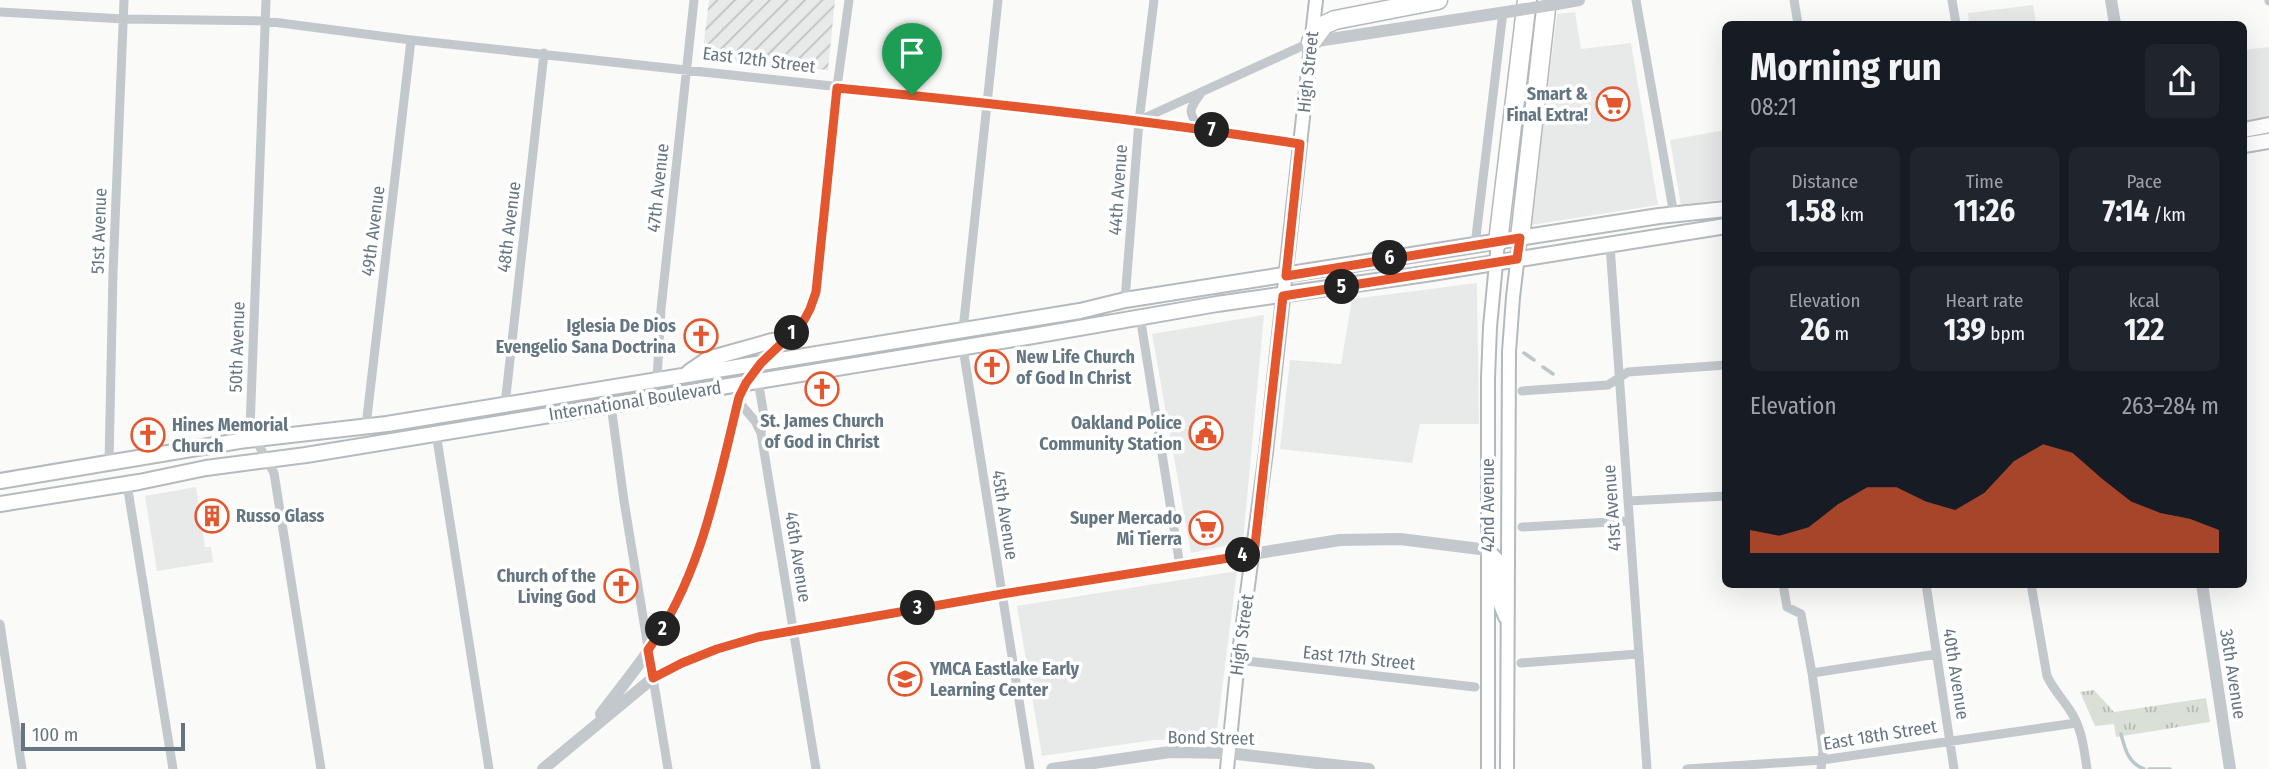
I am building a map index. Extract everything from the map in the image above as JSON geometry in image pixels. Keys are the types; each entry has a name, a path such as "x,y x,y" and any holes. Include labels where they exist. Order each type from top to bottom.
{"highway":[{"path":"1311,42 1324,25 1335,20 1438,0"},
{"path":"1520,238 1552,2"},
{"path":"1498,242 1514,8"}],"main road":[{"name":"High Street","path":"1227,769 1238,660 1254,554 1316,0"},
{"path":"2247,129 2269,125"},
{"path":"2247,145 2269,141"},
{"name":"International Boulevard","path":"0,481 256,440 505,405 1080,311 1125,300 1722,209"},
{"name":"International Boulevard","path":"0,504 127,484 174,473 963,348 1140,316 1722,227"},
{"name":"42nd Avenue","path":"1507,769 1509,352 1520,238"},
{"name":"42nd Avenue","path":"1488,769 1488,378 1498,242"},
{"path":"684,375 708,359 783,340"},
{"path":"1488,551 1497,560 1499,602 1508,624"},
{"path":"1502,769 1508,748"}],"street":[{"name":"51st Avenue","path":"109,463 113,273 124,0"},
{"name":"50th Avenue","path":"266,0 250,429 274,473 321,769"},
{"name":"47th Avenue","path":"657,380 661,309 694,0"},
{"path":"589,732 661,632 676,603 705,530 738,401 752,382 761,363 802,324 810,309 816,292 849,0"},
{"path":"963,330 998,0"},
{"name":"44th Avenue","path":"1125,300 1139,121 1154,0"},
{"path":"1139,121 1311,42 1552,2 1579,0"},
{"path":"1636,0 1674,215"},
{"path":"1794,0 1798,21"},
{"path":"1952,0 1956,21"},
{"path":"2111,0 2114,21"},
{"path":"1475,245 1514,8"},
{"name":"East 12th Street","path":"0,12 124,19 265,21 411,40 1200,128 1300,144"},
{"name":"49th Avenue","path":"366,426 411,40"},
{"name":"48th Avenue","path":"505,405 544,53"},
{"path":"1200,128 1191,117 1191,106 1202,92"},
{"name":"41st Avenue","path":"1610,245 1647,769"},
{"path":"1140,316 1180,566"},
{"name":"45th Avenue","path":"963,348 1030,769"},
{"path":"1522,391 1608,386 1628,372 1722,365"},
{"name":"46th Avenue","path":"752,382 764,416 761,433"},
{"name":"46th Avenue","path":"738,401 755,421 761,433 816,769"},
{"path":"611,405 668,769"},
{"path":"436,433 489,769"},
{"path":"127,484 173,769"},
{"path":"1628,501 1722,496"},
{"path":"1522,527 1629,522"},
{"path":"543,769 653,678 717,649 758,637 1328,541 1366,538 1416,541 1488,551"},
{"path":"1784,588 1787,607 1801,614 1823,751 1821,765"},
{"name":"40th Avenue","path":"1927,588 1954,769"},
{"path":"2032,588 2047,677 2052,689 2070,710 2076,723 2082,738 2087,769"},
{"name":"38th Avenue","path":"2203,588 2230,769"},
{"path":"0,624 22,769"},
{"path":"1521,663 1638,654"},
{"path":"1812,673 1937,654"},
{"name":"East 17th Street","path":"1238,660 1475,687"},
{"name":"East 18th Street","path":"1687,769 1821,765 1950,740 2076,723"},
{"name":"Bond Street","path":"1052,769 1170,752 1228,753 1369,769"}],"shaded area":[{"path":"709,0 835,0 828,70 702,59"},
{"path":"2033,5 2036,21 1969,21 1968,13"},
{"path":"1575,12 1581,49 1631,43 1658,205 1531,225 1557,14"},
{"path":"2269,47 2269,150 2247,154 2247,50"},
{"path":"1722,131 1722,199 1681,205 1670,140"},
{"path":"1477,283 1479,424 1420,424 1412,463 1280,449 1290,360 1341,364 1352,299"},
{"path":"1264,315 1243,542 1191,553 1152,334"},
{"path":"196,487 205,547 211,547 213,562 157,571 145,496"},
{"path":"1237,571 1216,738 1154,740 1042,756 1017,606"}],"green space":[{"path":"2094,690 2114,712 2206,698 2210,722 2116,737 2114,724 2095,726 2080,692"}],"waterway":[{"path":"1524,353 1534,360"},
{"path":"1543,367 1553,374"},
{"path":"2121,734 2131,759 2144,769"},
{"path":"2149,769 2170,769"}],"place":[{"name":"Smart & Final Extra!","path":"1613,104"},
{"name":"Iglesia De Dios Evengelio Sana Doctrina","path":"701,336"},
{"name":"New Life Church of God In Christ","path":"992,367"},
{"name":"St. James Church of God in Christ","path":"822,389"},
{"name":"Oakland Police Community Station","path":"1206,433"},
{"name":"Hines Memorial Church","path":"148,435"},
{"name":"Russo Glass","path":"212,516"},
{"name":"Super Mercado Mi Tierra","path":"1206,528"},
{"name":"Church of the Living God","path":"621,586"},
{"name":"YMCA Eastlake Early Learning Center","path":"905,679"}],"route":[{"path":"837,88 912,95 1200,128 1300,144 1286,276 1520,238 1517,259 1283,296 1254,554 1002,594 758,637 717,649 653,678 648,650 661,632 691,569 705,530 739,397 761,363 802,324 816,292 837,88"}]}
